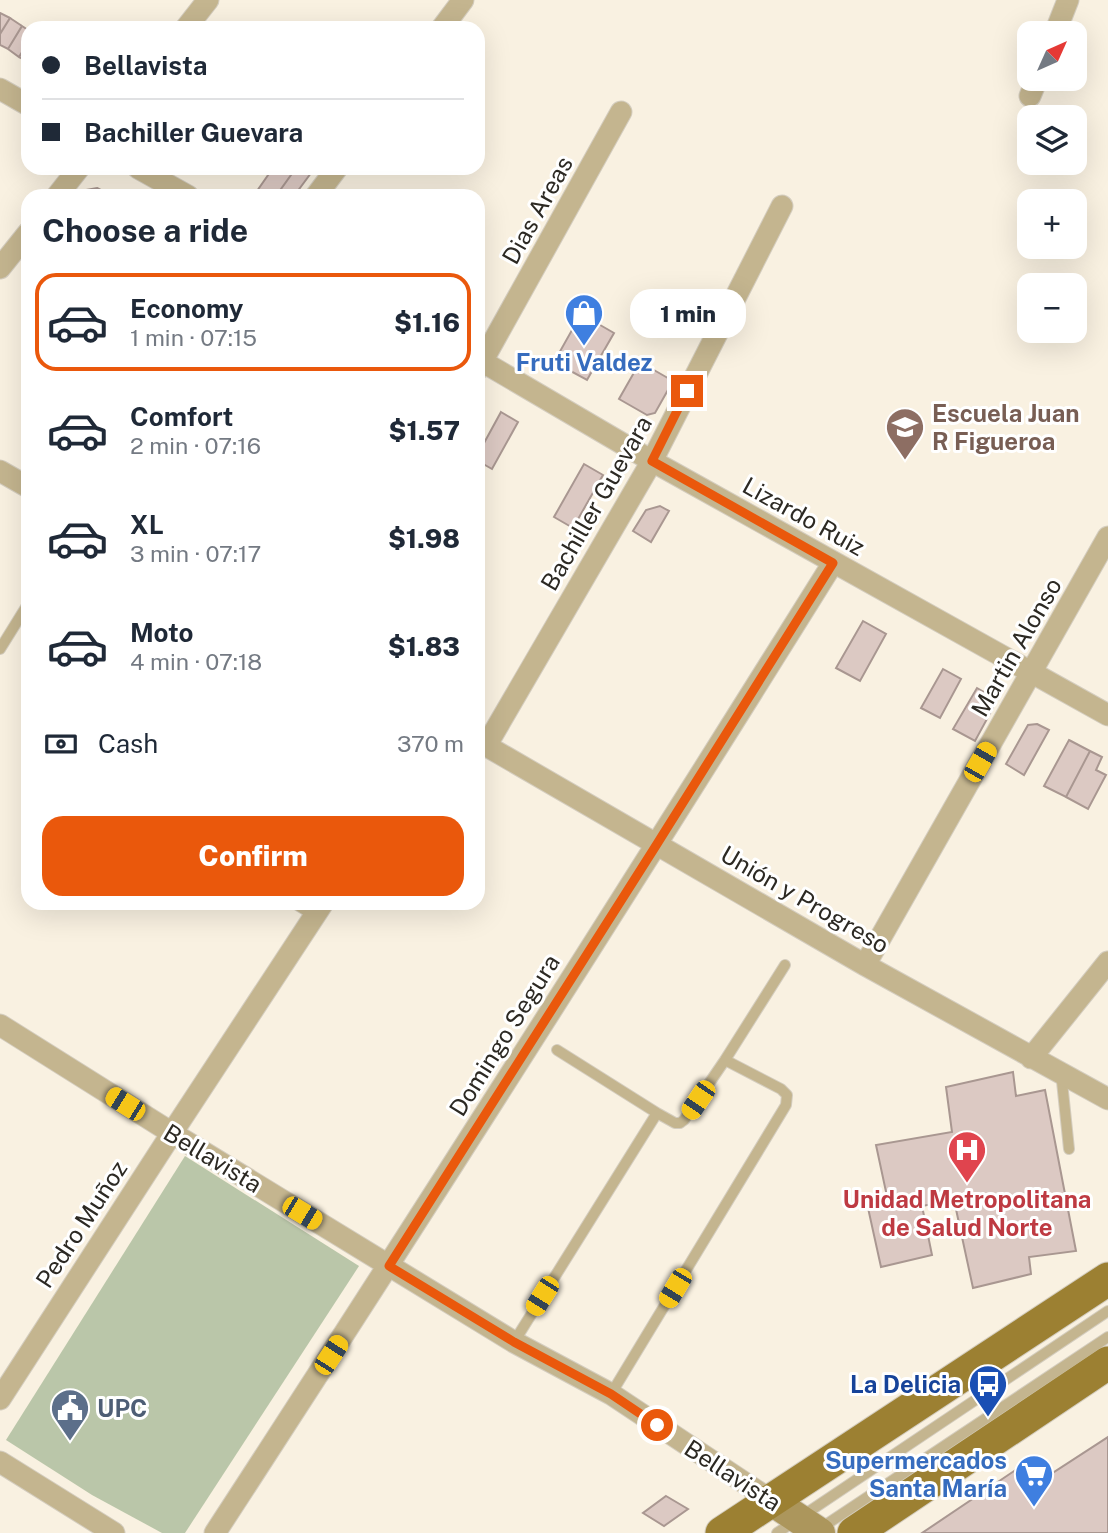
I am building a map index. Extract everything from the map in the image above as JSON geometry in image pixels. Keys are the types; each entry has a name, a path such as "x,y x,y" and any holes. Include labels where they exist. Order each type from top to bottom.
{"main road":[{"path":"722,1533 799,1525 1108,1279"},
{"path":"854,1533 1108,1363"}],"street":[{"path":"192,21 208,0"},
{"path":"447,21 463,0"},
{"path":"1060,21 1068,0"},
{"path":"0,89 21,101"},
{"name":"Dias Areas","path":"485,352 621,112"},
{"path":"62,189 74,175"},
{"path":"150,175 176,189"},
{"name":"Bachiller Guevara","path":"485,739 652,461 782,206"},
{"path":"0,268 21,242"},
{"name":"Lizardo Ruiz","path":"485,366 1108,715"},
{"path":"0,471 21,483"},
{"name":"Martin Alonso","path":"864,965 1108,537"},
{"name":"Domingo Segura","path":"215,1533 389,1266 833,563"},
{"name":"Unión y Progreso","path":"485,746 864,965 1108,1099"},
{"name":"Pedro Muñoz","path":"1,1393 318,910"},
{"path":"1031,1058 1108,962"},
{"name":"Bellavista","path":"3,1033 514,1342 611,1394 799,1525"},
{"path":"0,1462 114,1533"}],"lane":[{"path":"0,649 21,615"},
{"path":"556,1050 657,1113 680,1123 725,1060 785,965"},
{"path":"611,1394 786,1105 787,1095 781,1089 725,1060"},
{"path":"1061,1072 1069,1149"},
{"path":"514,1342 657,1113"},
{"path":"799,1525 1108,1311"},
{"path":"799,1525 1108,1337"}],"green space":[{"path":"185,1156 359,1266 185,1533 162,1533 92,1495 6,1440"}],"building":[{"path":"0,13 10,18 0,34"},
{"path":"10,18 21,25 8,49 0,45 0,34"},
{"path":"21,28 21,54 19,57 8,49"},
{"path":"268,175 291,175 281,189 258,189"},
{"path":"291,175 310,175 299,189 281,189"},
{"name":"Fruti Valdez","path":"581,314 614,333 587,380 554,362"},
{"path":"640,362 673,381 655,413 647,415 619,399"},
{"path":"501,412 518,422 492,469 485,465 485,441"},
{"path":"584,464 603,475 573,528 554,517"},
{"path":"660,506 669,511 651,542 633,531 646,510"},
{"path":"863,621 886,634 860,681 836,668"},
{"path":"943,669 961,679 940,718 921,708"},
{"path":"977,688 989,695 993,708 975,741 953,729"},
{"path":"1037,724 1049,730 1024,775 1006,764 1028,725"},
{"path":"1069,740 1090,751 1066,797 1044,786"},
{"path":"1090,751 1102,757 1096,770 1106,775 1088,809 1066,797"},
{"name":"Unidad Metropolitana de Salud Norte","path":"1013,1072 1016,1096 1045,1090 1076,1251 1029,1257 1031,1274 973,1288 954,1200 922,1206 932,1255 881,1267 868,1208 888,1201 876,1145 952,1132 946,1087"},
{"name":"Supermercados Santa María","path":"1108,1437 1108,1533 922,1533 1026,1463 1037,1483"},
{"path":"666,1496 688,1509 664,1526 643,1513"}],"place":[{"name":"Fruti Valdez","path":"584,347"},
{"name":"Escuela Juan R Figueroa","path":"905,461"},
{"name":"Unidad Metropolitana de Salud Norte","path":"967,1184"},
{"name":"La Delicia","path":"988,1418"},
{"name":"UPC","path":"70,1442"},
{"name":"Supermercados Santa María","path":"1034,1508"}],"route":[{"path":"657,1425 611,1394 514,1342 389,1266 833,563 652,461 687,391"}]}
